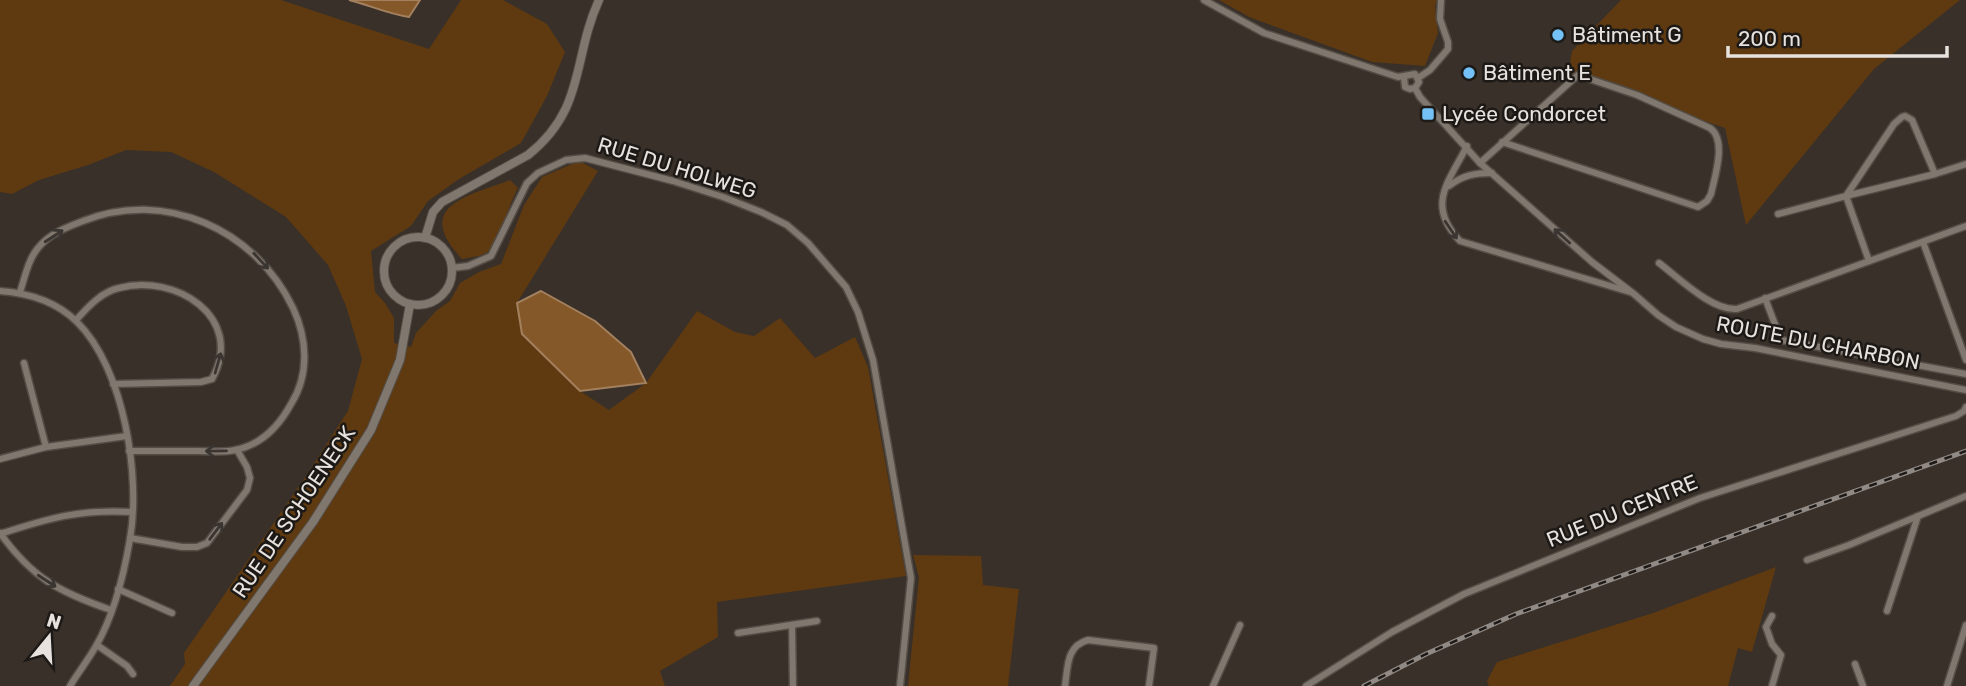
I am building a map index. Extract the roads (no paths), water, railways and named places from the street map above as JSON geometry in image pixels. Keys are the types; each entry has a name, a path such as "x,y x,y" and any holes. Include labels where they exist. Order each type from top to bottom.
{"main road":[{"path":"425,237 433,212 442,202 528,155 541,145 553,130 565,112 574,90 598,2"},
{"path":"425,237 445,250 452,268 448,287 439,298 425,304 410,304 392,294 387,285 384,266 391,250 398,243 406,239 425,237"},
{"name":"RUE DE SCHOENECK","path":"192,686 313,522 372,430 400,360 410,304"}],"street":[{"path":"1204,0 1264,33 1398,77 1412,73 1419,78"},
{"path":"1404,77 1405,87 1415,88 1419,78 1430,70 1448,49 1446,33 1440,19 1441,0"},
{"path":"1480,163 1502,142 1578,75 1637,95 1710,128 1717,135 1719,144 1711,194 1707,201 1698,207 1502,142"},
{"name":"ROUTE DU CHARBON","path":"1415,88 1420,97 1480,163 1592,262 1664,320 1703,339 1966,390"},
{"path":"1846,196 1894,124 1905,116 1912,120 1935,174"},
{"name":"ROUTE DU CHARBON","path":"1467,146 1440,204 1447,228 1460,241 1634,294"},
{"name":"RUE DU HOLWEG","path":"452,268 468,266 491,256 527,183 538,173 566,160 585,158 673,181 736,202 787,225 808,243 846,287 858,313 873,360 912,578 900,686"},
{"path":"1778,214 1966,164"},
{"path":"1445,190 1462,177 1492,173"},
{"path":"1846,196 1869,261"},
{"path":"20,292 36,250 47,239 69,226 95,216 123,211 174,212 200,219 243,243 263,261 288,298 303,334 303,378 283,419 270,433 237,450 129,451"},
{"path":"1659,263 1716,305 1727,310 1737,309 1966,226"},
{"path":"1923,242 1966,360"},
{"path":"1585,279 1592,262"},
{"path":"76,320 97,299 116,288 154,284 171,287 186,295 211,317 219,330 223,345 218,368 212,379 201,382 113,384"},
{"path":"0,291 20,292 43,300 76,320 102,356 113,384 127,436 131,538 118,589 97,645 69,686"},
{"path":"1765,298 1781,340 1966,374"},
{"path":"24,363 47,446"},
{"path":"1966,390 1966,399"},
{"name":"RUE DU CENTRE","path":"1306,686 1392,632 1464,594 1700,498 1955,416 1966,407"},
{"path":"0,459 47,446 127,436"},
{"path":"131,538 182,547 197,547 207,543 247,490 250,478 237,450"},
{"path":"1807,560 1966,496"},
{"path":"111,610 73,597 39,576 22,562 0,533 55,516 103,510 132,512"},
{"path":"1887,611 1918,516"},
{"path":"118,589 172,613"},
{"path":"1772,616 1766,627 1772,643 1781,655 1772,686"},
{"path":"738,633 817,621"},
{"path":"792,625 793,686"},
{"path":"1213,686 1240,625"},
{"path":"1947,686 1966,625"},
{"path":"1065,686 1072,650 1079,643 1088,640 1154,648 1149,686"},
{"path":"97,645 127,666 133,674"},
{"path":"1855,664 1863,686"}],"railway":[{"path":"1364,686 1426,654 1516,614 1966,451"}],"place":[{"name":"Bâtiment G","path":"1558,35"},
{"name":"Bâtiment E","path":"1469,73"},
{"name":"Lycée Condorcet","path":"1428,114"}]}
